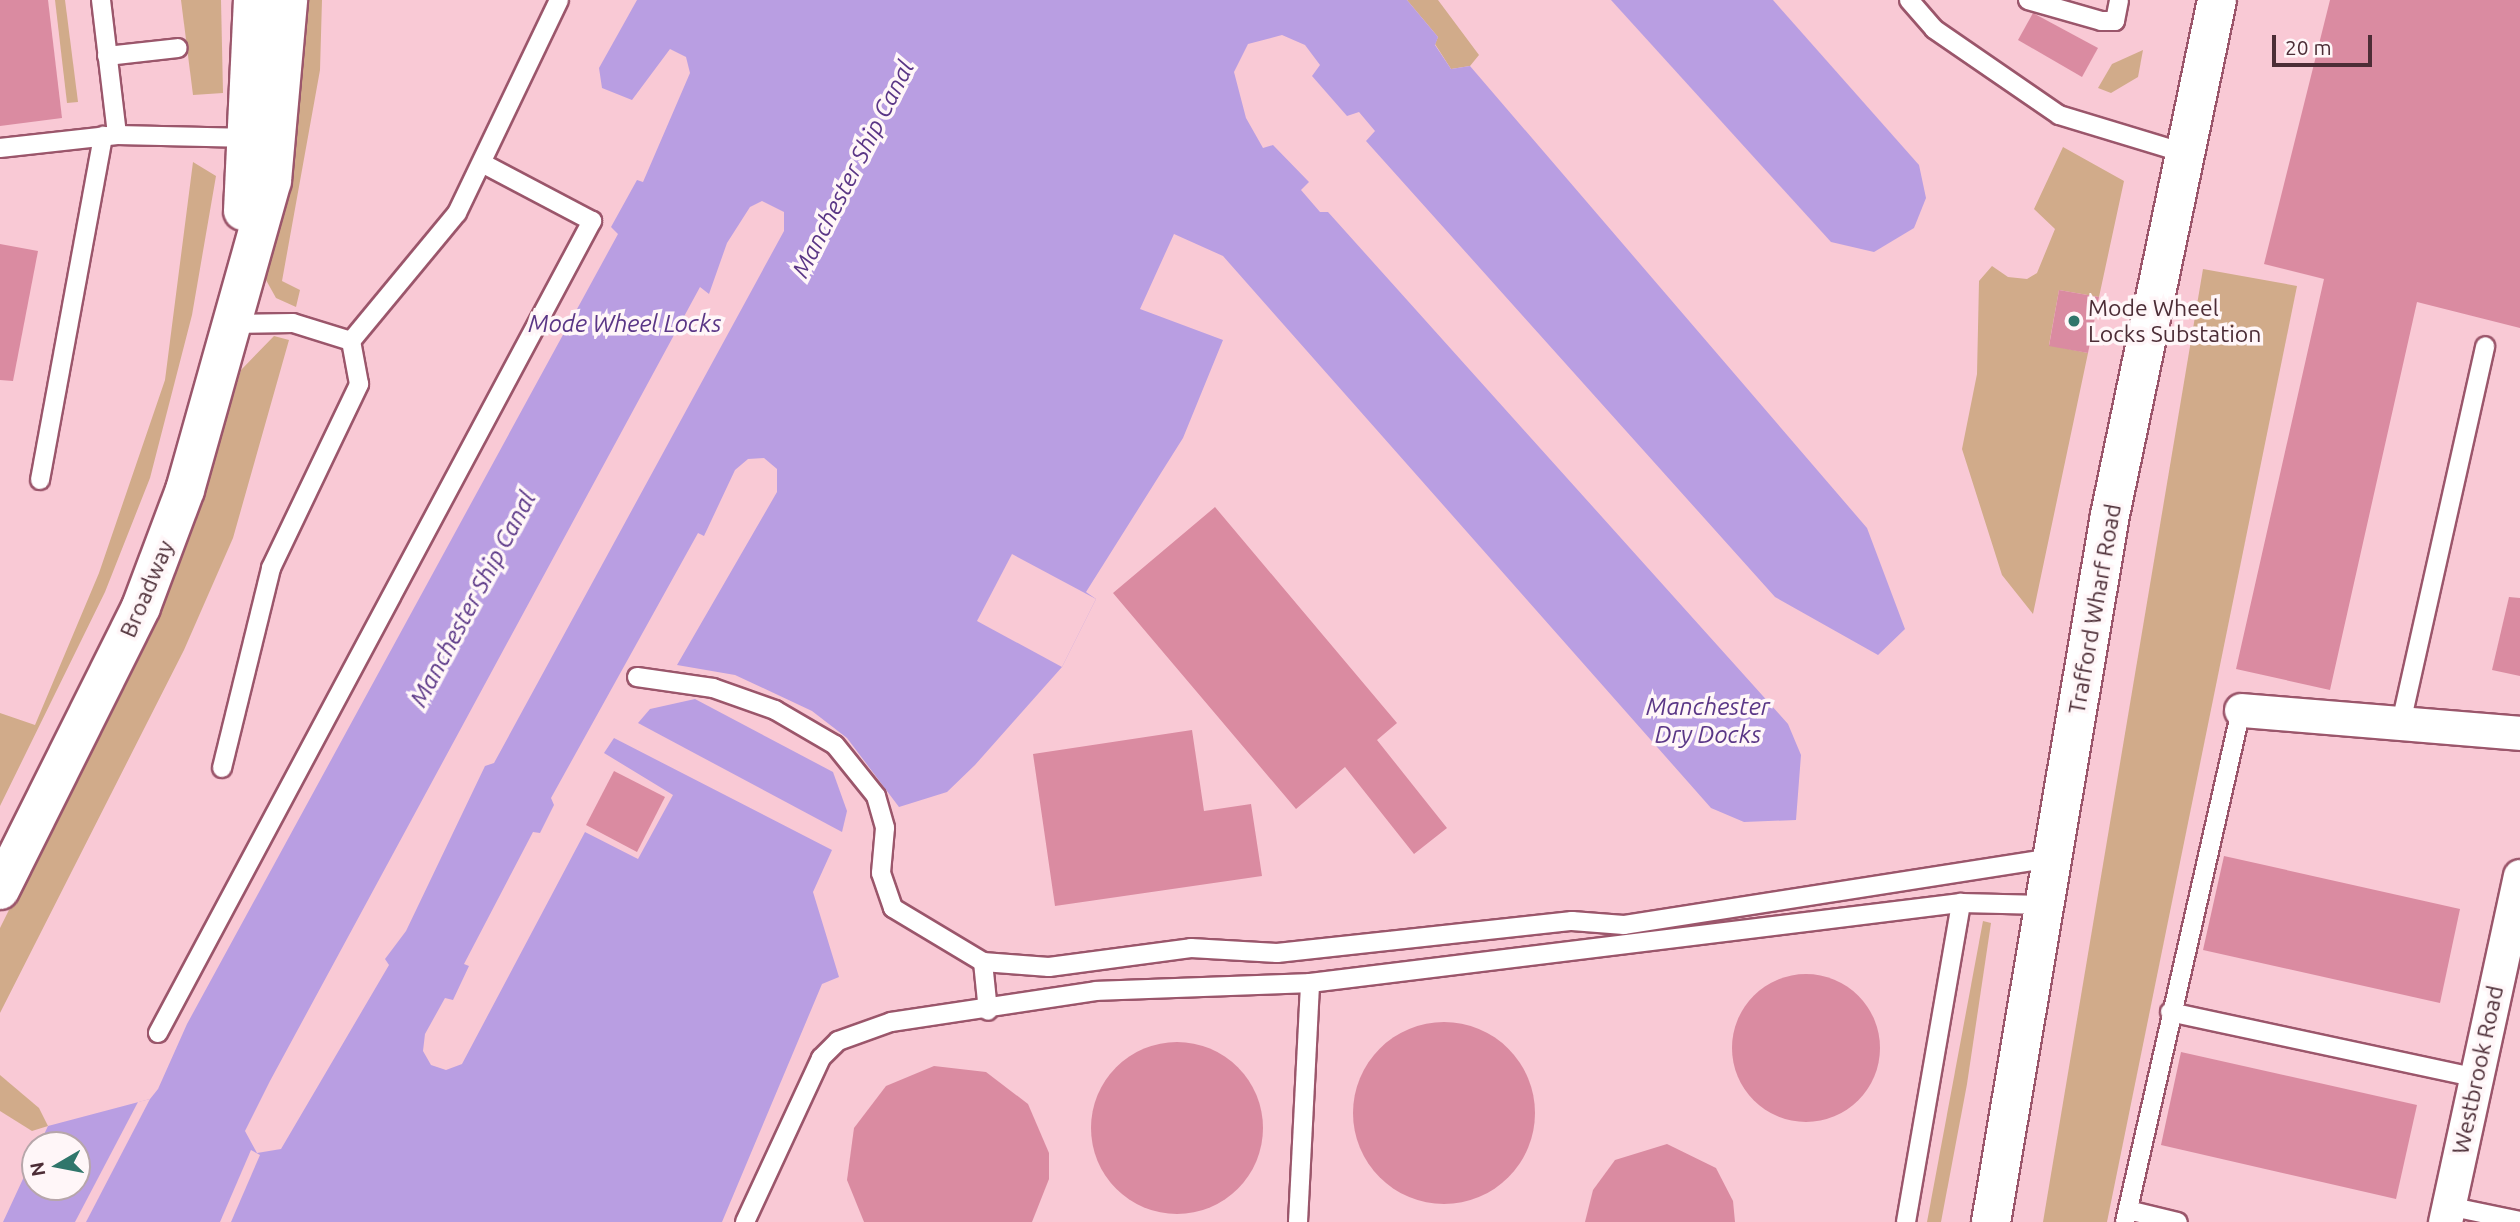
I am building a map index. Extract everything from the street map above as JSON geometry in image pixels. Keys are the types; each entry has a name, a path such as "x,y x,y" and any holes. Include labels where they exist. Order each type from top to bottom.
{"street":[{"name":"Broadway","path":"253,0 263,140"},
{"name":"Broadway","path":"0,890 167,544 244,270 259,233 269,0"},
{"name":"Broadway","path":"244,270 245,182 263,140 288,0"},
{"name":"Trafford Wharf Road","path":"1991,1222 2110,515 2217,0"},
{"path":"2241,710 2520,733"},
{"name":"Westbrook Road","path":"2446,1214 2513,937 2520,876"}],"lane":[{"path":"40,480 110,135 107,56 101,0"},
{"path":"351,341 457,213 559,0"},
{"path":"1909,0 1934,29 2059,115 2184,153"},
{"path":"2028,0 2101,21 2115,20 2119,0"},
{"path":"107,56 178,48"},
{"path":"0,148 110,135 263,140"},
{"path":"158,1033 592,221 482,163"},
{"path":"231,324 293,323 351,341"},
{"path":"222,768 271,568 359,384 351,341"},
{"path":"2400,723 2485,346"},
{"path":"638,677 713,688 775,710 835,745 876,796 885,828 881,873 893,908 984,962 1049,967 1191,948 1276,953 1572,921 1624,925 2052,858"},
{"path":"2178,1222 2127,1216 2170,1012 2241,710"},
{"path":"745,1222 808,1079 838,1041 891,1022 988,1011 1096,991 1310,983 1961,903 2044,905"},
{"path":"1906,1222 1961,903"},
{"path":"984,962 988,1011"},
{"path":"1298,1222 1310,983"},
{"path":"2170,1012 2477,1078"},
{"path":"2446,1214 2520,1221"}],"shaded area":[{"path":"55,0 65,0 78,102 67,103"},
{"path":"181,0 221,0 223,93 193,95"},
{"path":"299,0 322,0 320,70 282,281 300,290 296,307 276,298 266,280 291,141"},
{"path":"1407,0 1438,0 1479,55 1470,66 1451,69 1435,44 1438,37"},
{"path":"2143,50 2138,77 2111,93 2098,88 2112,64"},
{"path":"2063,147 2124,181 2099,297 2059,290 2049,345 2088,353 2033,614 2002,575 1962,449 1977,374 1979,281 1992,266 2008,277 2027,279 2037,273 2055,229 2034,209"},
{"path":"193,162 216,176 192,315 150,478 105,592 0,806 0,713 35,725 99,573 165,380"},
{"path":"2203,269 2297,286 2107,1222 2043,1222"},
{"path":"274,336 289,340 233,538 184,650 0,1013 0,928 155,617 205,491 241,370"},
{"path":"1983,921 1991,923 1967,1084 1941,1222 1927,1222"},
{"path":"0,1075 39,1108 48,1126 32,1131 0,1111"}],"water":[{"path":"637,0 1407,0 1438,37 1435,45 1451,69 1470,66 1867,528 1905,629 1878,655 1775,597 1366,141 1375,131 1359,112 1347,116 1312,76 1320,65 1305,45 1282,35 1248,44 1234,72 1246,118 1263,148 1273,145 1309,182 1301,190 1320,212 1328,212 1788,724 1801,755 1796,820 1744,822 1711,808 1223,256 1174,234 1140,309 1223,340 1183,438 1086,592 1096,599 1062,667 975,765 947,792 899,807 847,738 812,711 735,675 677,665 777,492 777,469 764,458 748,459 735,470 704,536 698,533 551,798 554,805 540,833 533,832 464,964 469,966 453,1000 445,998 425,1034 423,1051 431,1065 446,1070 462,1064 585,832 638,859 673,795 604,753 614,738 832,850 813,892 839,977 822,984 722,1222 3,1222 21,1183 21,1201 91,1201 91,1131 46,1131 48,1126 150,1099 158,1089 187,1024 618,234 611,227 637,180 643,182 690,73 686,57 670,49 632,100 602,88 599,68","holes":["762,201 784,212 784,231 494,763 485,766 406,931 385,959 389,965 281,1149 257,1153 245,1131 270,1081 700,287 709,294 727,243 750,207"]},
{"path":"1611,0 1773,0 1919,165 1926,198 1914,228 1874,252 1831,242"},
{"path":"695,699 833,772 847,811 842,832 638,723 650,709"}],"pier":[{"path":"1012,554 1096,599 1062,667 977,621"},
{"path":"150,1099 86,1222 75,1222 86,1201 91,1201 91,1192 138,1102"},
{"path":"251,1150 260,1155 231,1222 220,1222"}],"building":[{"path":"0,0 48,0 62,118 0,126"},
{"path":"2330,0 2520,0 2520,328 2417,302 2330,690 2236,669 2324,279 2264,264"},
{"path":"2033,13 2098,48 2082,77 2018,40"},
{"path":"0,244 38,251 13,381 0,380"},
{"name":"Mode Wheel Locks Substation","path":"2059,290 2099,297 2088,353 2049,346"},
{"path":"1215,507 1397,723 1377,740 1447,828 1414,854 1345,767 1296,809 1113,593"},
{"path":"2509,597 2520,598 2520,676 2492,670"},
{"path":"1192,730 1204,811 1251,804 1262,876 1055,906 1033,754"},
{"path":"614,771 665,797 637,852 586,825"},
{"path":"2224,856 2460,909 2440,1003 2203,950"},
{"path":"1806,974 1834,980 1858,996 1874,1020 1880,1048 1874,1076 1858,1100 1834,1116 1806,1122 1778,1116 1754,1100 1738,1076 1732,1048 1738,1020 1754,996 1778,980"},
{"path":"1444,1022 1479,1029 1508,1049 1528,1078 1535,1113 1528,1148 1508,1177 1479,1197 1444,1204 1409,1197 1380,1177 1360,1148 1353,1113 1360,1078 1380,1049 1409,1029"},
{"path":"1177,1042 1210,1048 1238,1067 1257,1095 1263,1128 1257,1161 1238,1189 1210,1208 1177,1214 1144,1208 1116,1189 1097,1161 1091,1128 1097,1095 1116,1067 1144,1048"},
{"path":"2181,1052 2417,1105 2396,1199 2161,1145"},
{"path":"934,1066 986,1072 1028,1104 1049,1153 1049,1179 1032,1222 864,1222 847,1180 854,1128 886,1086"},
{"path":"1667,1144 1716,1168 1733,1201 1735,1222 1585,1222 1593,1190 1615,1160"}],"place":[{"name":"Mode Wheel Locks Substation","path":"2074,321"}],"water label":[{"name":"Manchester Ship Canal","path":"853,169"},
{"name":"Mode Wheel Locks","path":"625,324"},
{"name":"Manchester Ship Canal","path":"473,599"},
{"name":"Manchester Dry Docks","path":"1708,721"}]}
